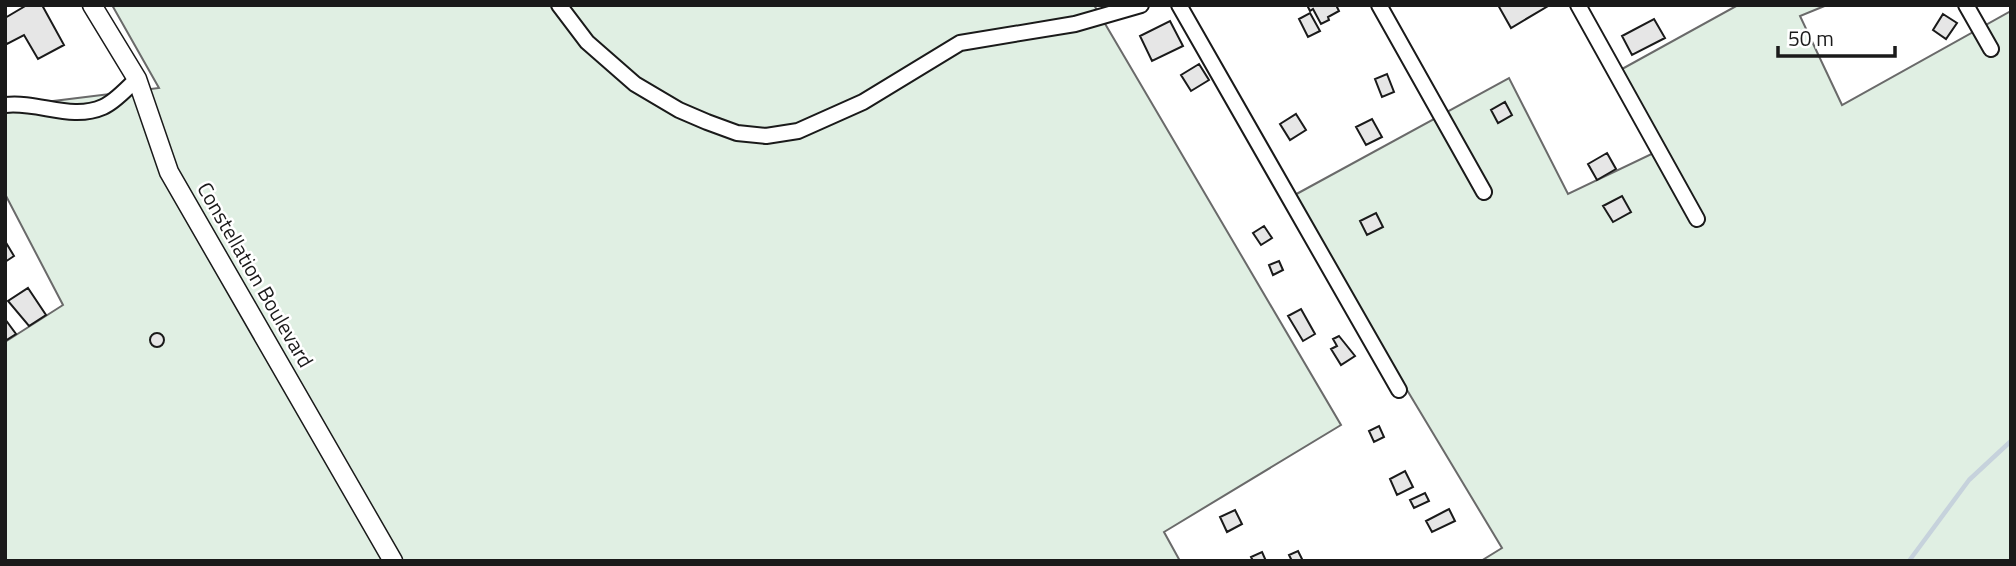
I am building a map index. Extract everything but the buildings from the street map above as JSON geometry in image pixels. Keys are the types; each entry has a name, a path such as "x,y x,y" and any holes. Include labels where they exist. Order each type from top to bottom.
{"street":[{"name":"Constellation Boulevard","path":"92,5 138,79 169,172 393,561"},
{"path":"559,5 587,42 635,84 679,110 708,122 737,133 766,136 797,131 863,102 960,43 1075,24 1141,5"},
{"path":"1180,5 1399,390"},
{"path":"1379,5 1484,192"},
{"path":"1578,5 1697,219"},
{"path":"1966,5 1991,49"},
{"path":"5,106 38,105 79,114 105,107 138,79"}],"green space":[{"path":"112,5 1094,5 1341,425 1164,532 1180,561 5,561 5,342 63,305 5,194 5,107 159,88"},
{"path":"1738,5 1827,5 1800,16 1842,105 2011,11 2011,561 1481,561 1502,548 1291,197 1509,78 1568,194 1660,150 1622,69"}],"waterway":[{"path":"1909,561 1969,480 2011,441"}]}
